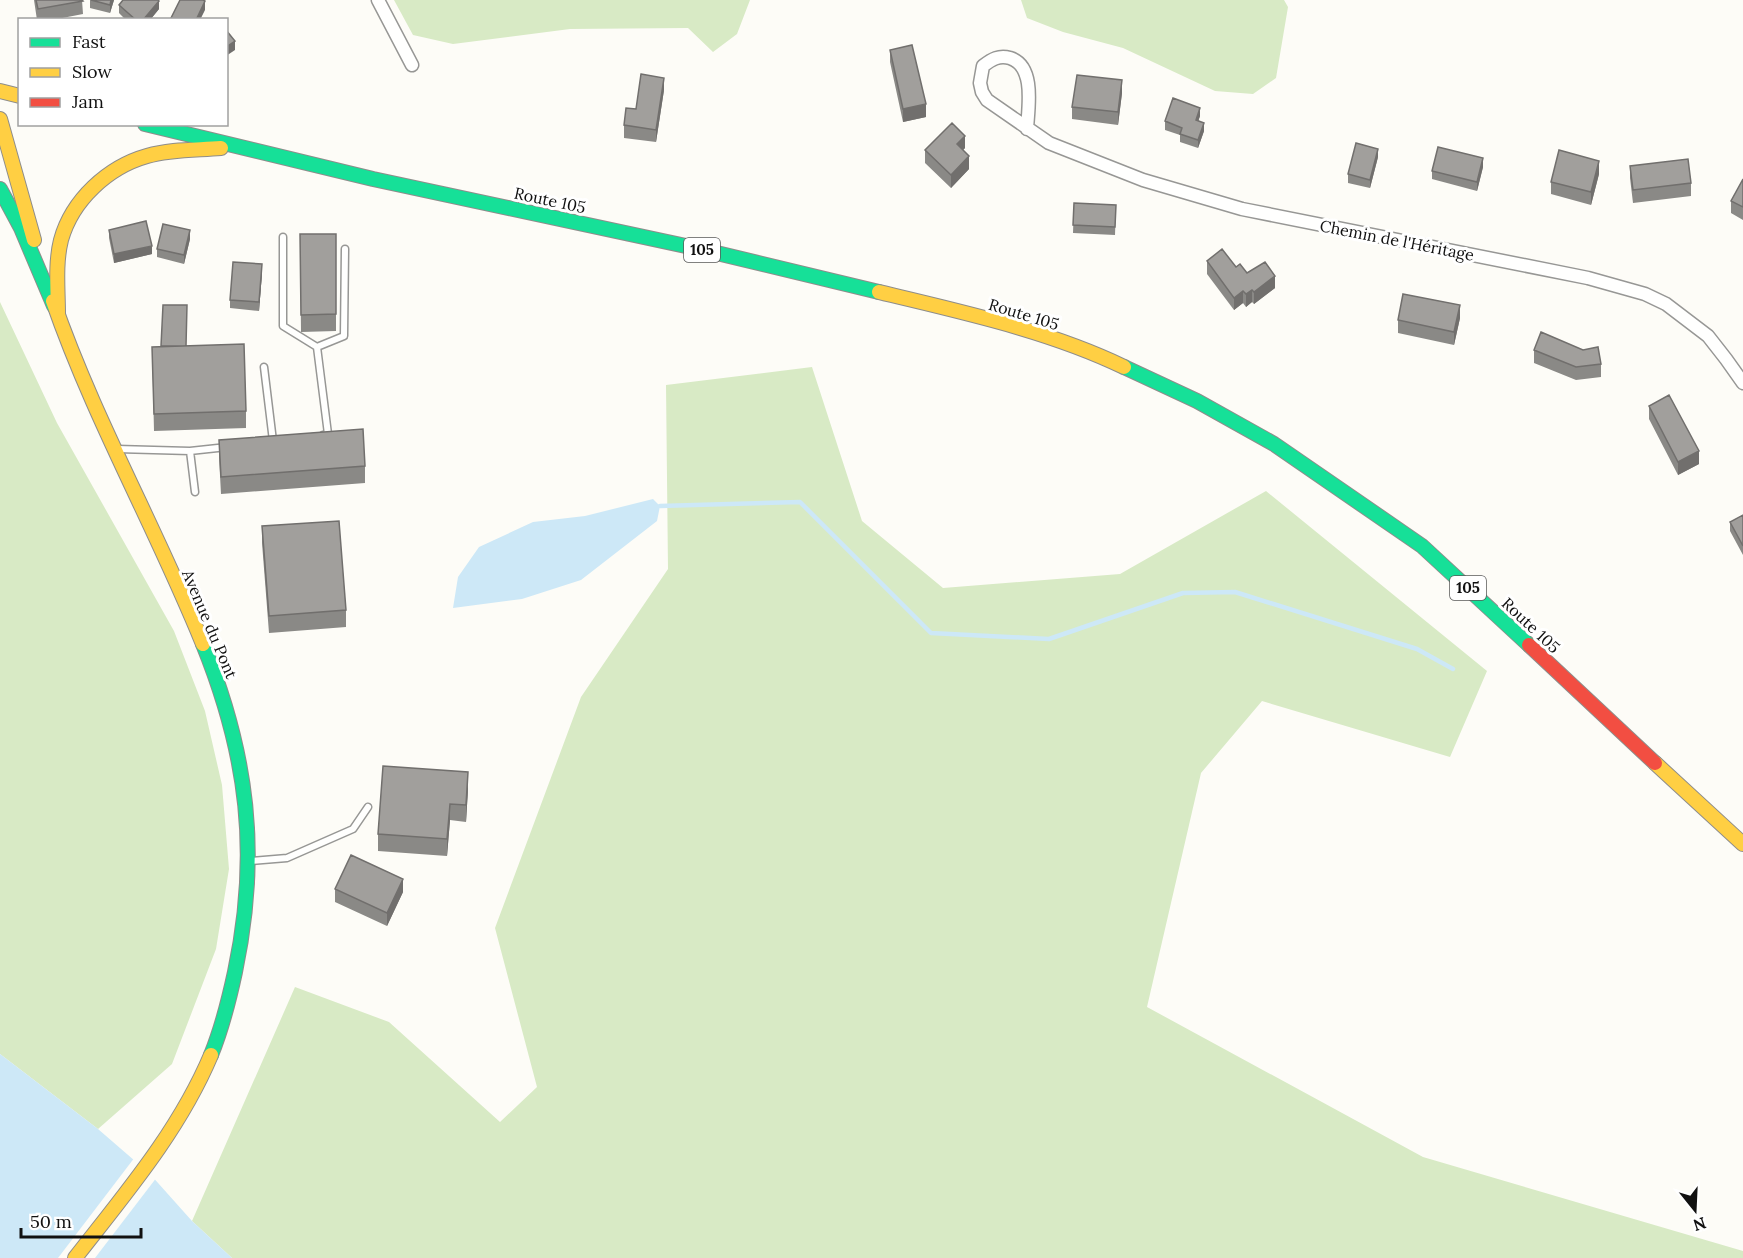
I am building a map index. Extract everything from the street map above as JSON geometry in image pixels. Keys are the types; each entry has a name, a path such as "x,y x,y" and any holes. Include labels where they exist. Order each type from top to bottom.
{"main road":[{"path":"0,91 18,96"},
{"name":"Avenue du Pont","path":"0,119 26,215 58,314 114,448 189,612 227,710 246,785 250,833 245,923 236,970 215,1046 203,1072 157,1152 75,1258"},
{"name":"Route 105","path":"154,126 373,179 700,249 966,313 1114,362 1156,381 1274,444 1422,546 1743,844"},
{"path":"58,314 57,263 62,238 71,216 86,196 106,177 145,157 170,152 240,146"},
{"path":"0,189 21,228 58,314"}],"street":[{"path":"378,0 412,65"},
{"name":"Chemin de l'Héritage","path":"1027,129 1028,84 1024,72 1015,60 1006,57 998,57 989,61 983,66 981,74 982,92 994,107 1027,129 1049,143 1089,160 1199,198 1242,209 1588,278 1645,294 1666,304 1708,336 1743,383"}],"lane":[{"path":"283,237 283,326 317,347"},
{"path":"317,347 344,336 345,249"},
{"path":"317,347 328,434 317,435"},
{"path":"264,367 273,441"},
{"path":"261,442 284,440"},
{"path":"114,448 190,451 237,445"},
{"path":"190,451 195,492"},
{"path":"250,861 287,858 353,829 368,807"}],"green space":[{"path":"394,0 750,0 737,34 713,52 688,28 570,29 453,44 413,35"},
{"path":"1021,0 1284,0 1288,7 1276,78 1253,94 1215,91 1123,48 1063,32 1027,18"},
{"path":"0,302 57,423 174,631 205,711 222,785 229,869 216,949 172,1064 98,1129 0,1054"},
{"path":"812,367 862,521 943,588 1120,574 1266,491 1487,671 1450,757 1262,701 1201,773 1147,1007 1423,1157 1743,1251 1743,1258 232,1258 192,1221 295,987 389,1022 500,1122 537,1087 495,928 581,697 668,569 666,385"}],"water":[{"path":"653,499 660,506 657,521 581,580 522,599 453,608 458,577 479,547 533,522 585,516"},
{"path":"0,1054 98,1129 150,1174 192,1221 232,1258 0,1258"}],"pier":[{"path":"135,1157 157,1177 95,1258 58,1258"}],"building":[{"path":"36,0 82,0 83,1 38,9"},
{"path":"91,0 111,0 110,5"},
{"path":"123,0 159,1 145,18 134,18 119,5"},
{"path":"180,0 205,1 197,18 171,18"},
{"path":"228,32 235,41 228,46"},
{"path":"912,45 926,104 903,109 890,50"},
{"path":"641,74 664,78 656,130 624,125 626,108 636,109"},
{"path":"1077,75 1122,80 1118,112 1072,107"},
{"path":"1173,98 1200,108 1196,120 1204,123 1198,140 1180,134 1182,128 1165,121"},
{"path":"952,123 965,136 957,144 969,156 951,175 925,150"},
{"path":"1356,143 1378,149 1370,180 1348,174"},
{"path":"1438,147 1483,158 1477,182 1432,171"},
{"path":"1559,150 1599,161 1591,192 1551,182"},
{"path":"1688,159 1691,183 1633,190 1630,166"},
{"path":"1743,179 1743,207 1731,201"},
{"path":"1074,203 1116,205 1115,227 1073,225"},
{"path":"146,221 152,246 114,254 109,230"},
{"path":"163,224 190,230 184,255 157,249"},
{"path":"300,234 336,234 336,314 301,315"},
{"path":"1222,249 1236,267 1240,264 1247,273 1265,262 1275,276 1254,292 1252,290 1246,294 1243,291 1234,298 1207,261"},
{"path":"233,262 262,264 259,302 230,300"},
{"path":"1403,294 1460,305 1454,332 1398,320"},
{"path":"163,305 187,305 186,346 161,346"},
{"path":"1541,332 1583,350 1598,347 1601,364 1576,367 1534,350"},
{"path":"244,344 246,411 154,414 152,347"},
{"path":"1669,395 1699,451 1678,462 1649,406"},
{"path":"363,429 365,466 221,477 219,440"},
{"path":"1743,515 1743,546 1730,522"},
{"path":"339,521 346,610 269,616 262,526"},
{"path":"383,766 468,772 466,805 450,804 447,839 378,834"},
{"path":"351,855 403,879 387,913 335,889"}],"waterway":[{"path":"660,506 800,502 931,633 1049,639 1183,593 1235,592 1417,649 1453,669"}],"traffic: fast":[{"path":"153,126 373,179 700,249 879,292"},
{"path":"0,189 21,228 54,306"},
{"path":"1124,367 1197,401 1274,444 1422,546 1529,645"},
{"path":"203,644 230,725 239,765 248,846 243,929 228,1003 211,1055"}],"traffic: slow":[{"path":"0,91 18,96"},
{"path":"0,119 34,240"},
{"path":"58,314 57,268 61,240 74,212 94,187 119,168 147,156 175,151 221,148"},
{"path":"879,292 1034,332 1065,342 1124,367"},
{"path":"53,301 87,388 203,644"},
{"path":"1655,763 1743,844"},
{"path":"75,1258 132,1186 167,1136 198,1083 211,1055"}],"traffic: jam":[{"path":"1529,645 1655,763"}]}
